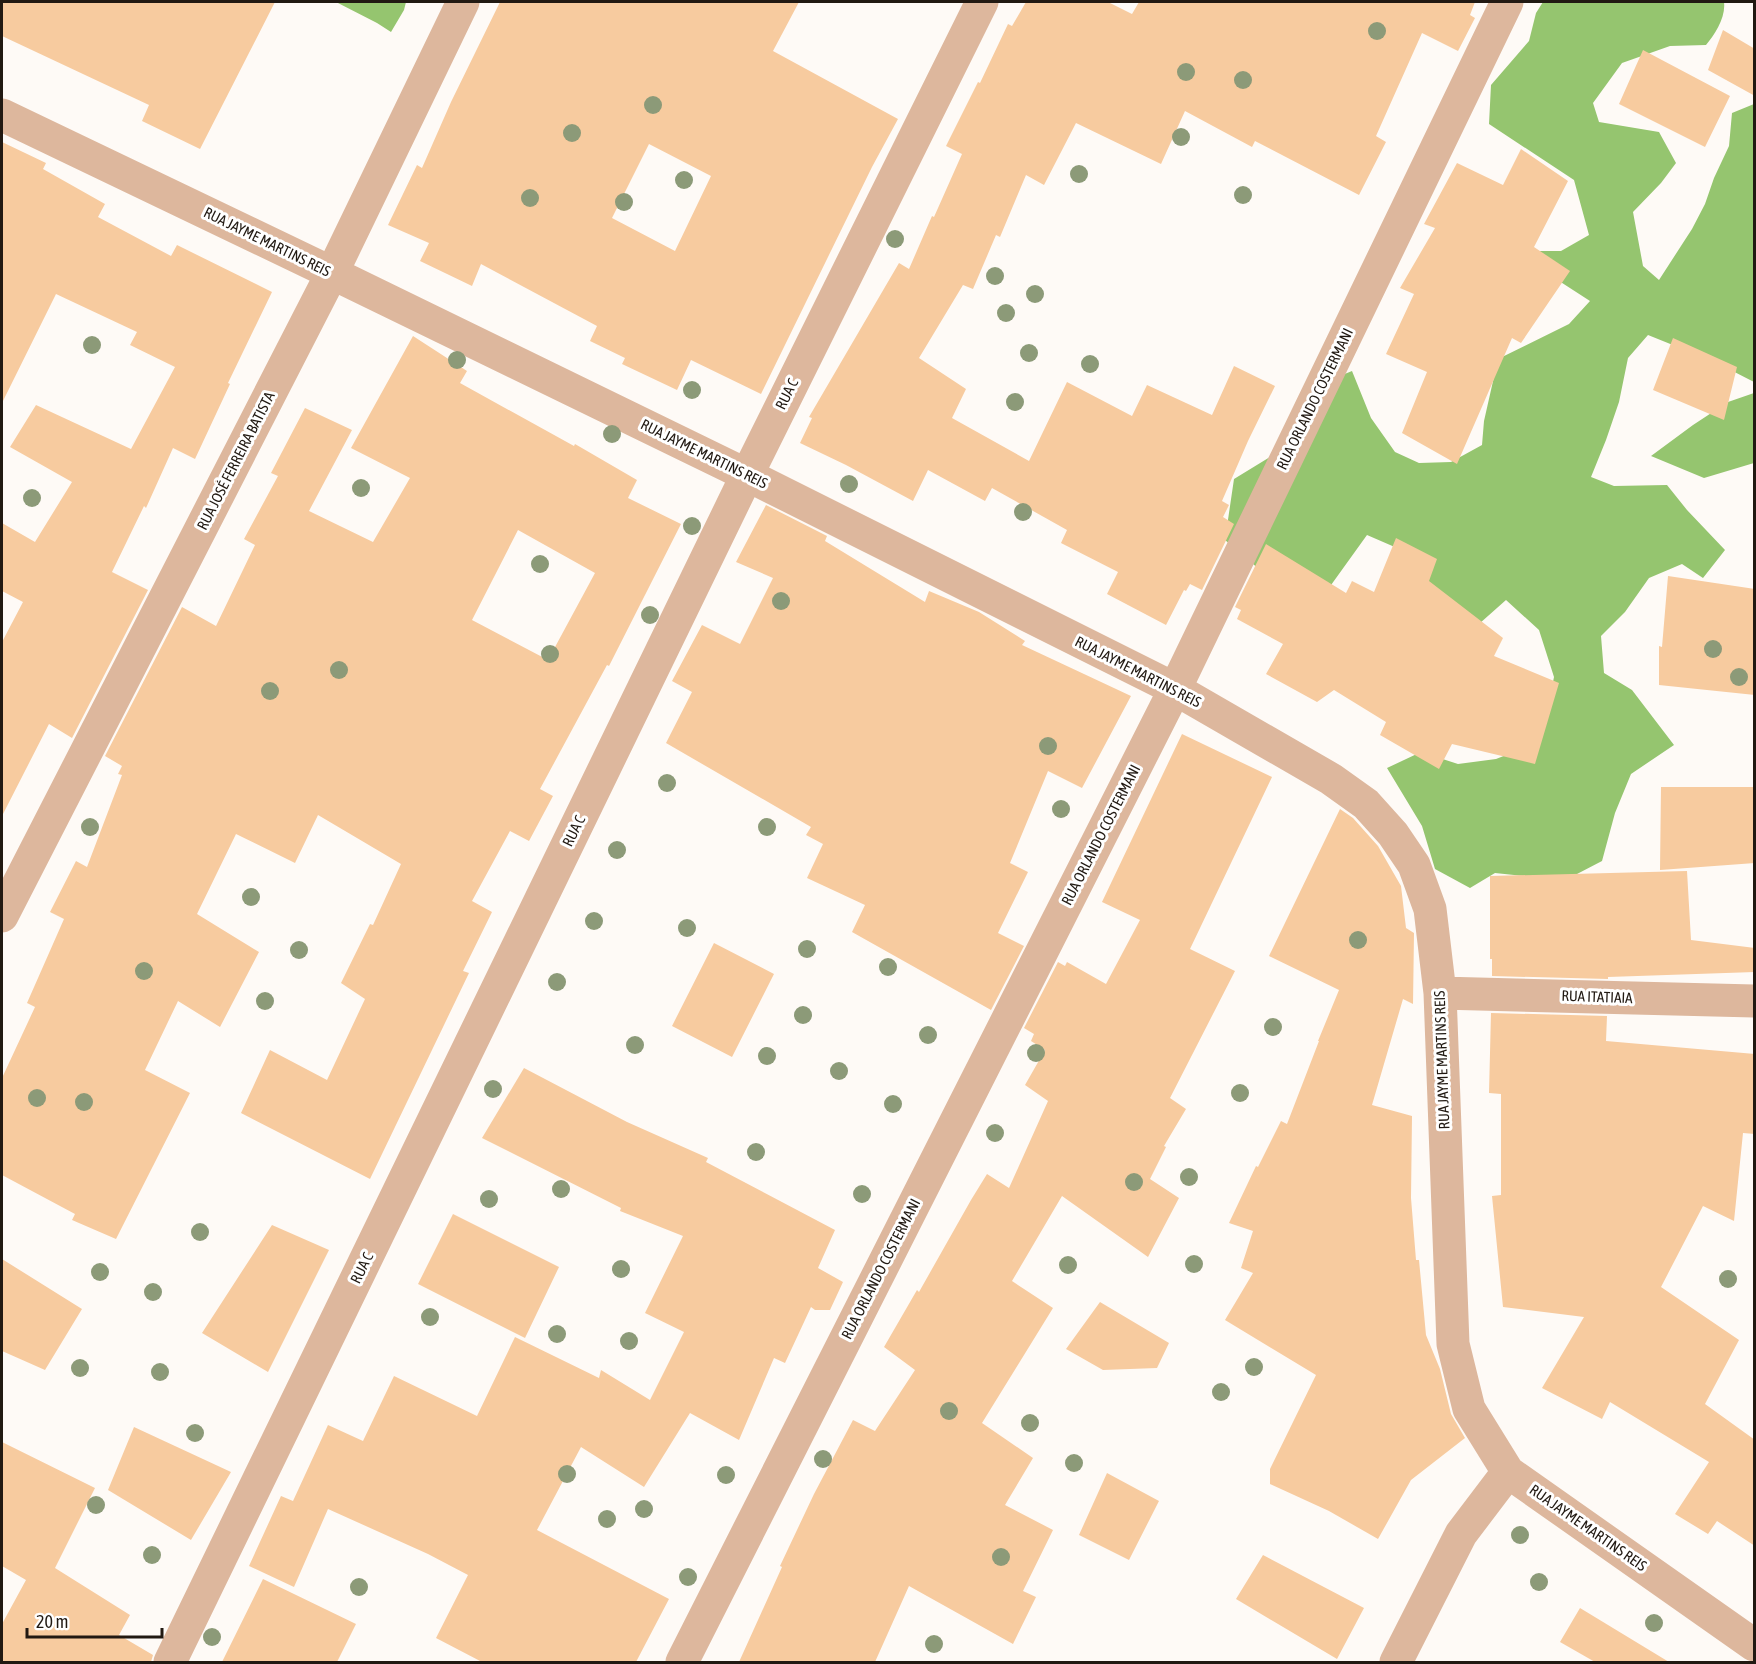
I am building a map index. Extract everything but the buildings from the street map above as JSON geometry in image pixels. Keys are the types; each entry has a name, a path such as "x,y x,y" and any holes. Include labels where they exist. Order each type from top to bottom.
{"street":[{"name":"RUA JOSÉ FERREIRA BATISTA","path":"2,916 332,273 463,2"},
{"name":"RUA C","path":"170,1662 747,475 981,2"},
{"name":"RUA ORLANDO COSTERMANI","path":"682,1662 1175,689 1507,2"},
{"name":"RUA JAYME MARTINS REIS","path":"2,115 747,475 1175,689 1331,779 1366,804 1393,834 1414,865 1430,909 1440,993 1453,1344 1469,1409 1508,1472 1755,1645"},
{"name":"RUA ITATIAIA","path":"1440,993 1755,1001"},
{"path":"1396,1662 1461,1534 1508,1472"}],"green space":[{"path":"336,2 406,2 391,32"},
{"path":"1543,2 1724,2 1722,19 1706,45 1670,46 1622,63 1593,103 1599,122 1659,132 1676,163 1661,183 1633,212 1643,266 1659,280 1692,229 1705,204 1729,146 1732,113 1754,104 1754,382 1715,362 1648,335 1628,358 1619,402 1591,477 1614,486 1667,485 1725,550 1703,578 1682,564 1649,578 1625,612 1601,636 1604,673 1632,690 1674,745 1631,774 1615,813 1602,861 1577,874 1542,878 1495,873 1470,888 1435,869 1422,826 1387,768 1421,752 1458,764 1496,759 1532,745 1545,721 1554,677 1539,630 1506,600 1435,663 1427,561 1367,535 1326,592 1273,581 1225,540 1234,479 1311,432 1308,389 1352,371 1371,418 1395,452 1419,463 1451,462 1482,445 1484,421 1498,359 1569,324 1590,301 1539,268 1533,251 1561,251 1589,235 1574,180 1489,124 1491,85 1529,41 1536,13"},
{"path":"1754,393 1754,463 1704,478 1651,456 1728,402"}]}
